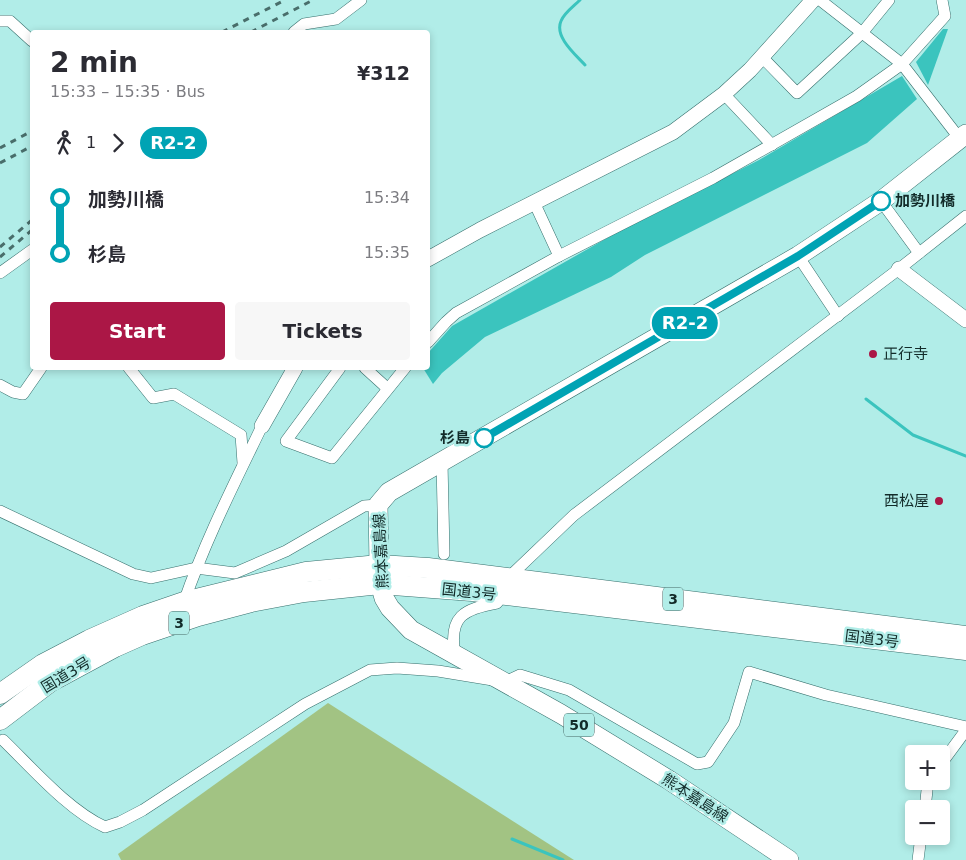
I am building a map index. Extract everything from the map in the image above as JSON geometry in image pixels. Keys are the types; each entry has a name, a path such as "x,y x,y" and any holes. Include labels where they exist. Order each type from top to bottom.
{"highway":[{"name":"国道3号","path":"0,694 43,664 89,640 143,616 184,602 306,572 380,574 472,591 505,586 966,636"},
{"name":"国道3号","path":"0,720 50,682 115,647 142,635 198,616 251,602 380,574"},
{"name":"国道3号","path":"505,586 966,650"}],"main road":[{"name":"熊本嘉島線","path":"789,860 669,780 561,714 411,630 390,608 384,598 380,574 378,505 389,492 798,256 881,201 963,136"}],"street":[{"path":"296,30 304,24 336,19 361,0"},
{"path":"430,258 534,202 673,132 724,94 762,57 813,0"},
{"path":"820,0 902,64 963,136"},
{"path":"762,57 797,93 862,33 889,0"},
{"path":"430,340 456,313 559,256 713,178 857,96 902,64 945,16 942,0"},
{"path":"0,21 10,21 30,39"},
{"path":"724,94 772,145"},
{"path":"881,201 919,253"},
{"path":"534,202 559,256"},
{"path":"455,655 453,637 461,615 467,610 497,603 505,586 574,515 838,316 966,216"},
{"path":"0,272 30,251"},
{"path":"798,256 838,316"},
{"path":"899,269 966,320"},
{"path":"0,385 12,392 23,394 41,370"},
{"path":"131,370 153,398 174,394 241,436 243,465"},
{"path":"184,602 196,568 243,465 262,426 294,370"},
{"path":"339,370 286,441 332,458 403,370"},
{"path":"367,370 387,388"},
{"path":"442,462 444,554"},
{"path":"0,511 133,574 151,578 196,568 235,573 286,551 364,506 378,505"},
{"path":"3,740 56,791 92,821 105,827 120,822 143,810 305,704 370,670 397,668 505,682 520,675 569,690 697,764 708,762 734,723 749,672 826,695 966,728 950,751"},
{"path":"918,860 920,845"}],"green space":[{"path":"328,703 574,860 121,860 118,854"}],"water":[{"path":"943,29 948,29 928,85 916,62"},
{"path":"902,76 917,99 867,143 645,255 611,277 485,337 442,373 433,384 424,370 430,370 430,351 452,326 616,233 759,160"}],"waterway":[{"path":"580,0 564,15 560,27 563,39 585,65"},
{"path":"866,399 913,435 966,456"},
{"path":"512,839 563,860"}],"railway":[{"path":"226,30 285,0"},
{"path":"255,30 313,0"},
{"path":"0,148 30,132"},
{"path":"0,163 30,147"},
{"path":"0,247 30,222"},
{"path":"0,257 30,232"}],"bus line":[{"name":"R2-2","path":"484,438 798,256 881,201"}],"place":[{"name":"加勢川橋","path":"881,201"},
{"name":"正行寺","path":"873,354"},
{"name":"杉島","path":"484,438"},
{"name":"西松屋","path":"939,501"}]}
